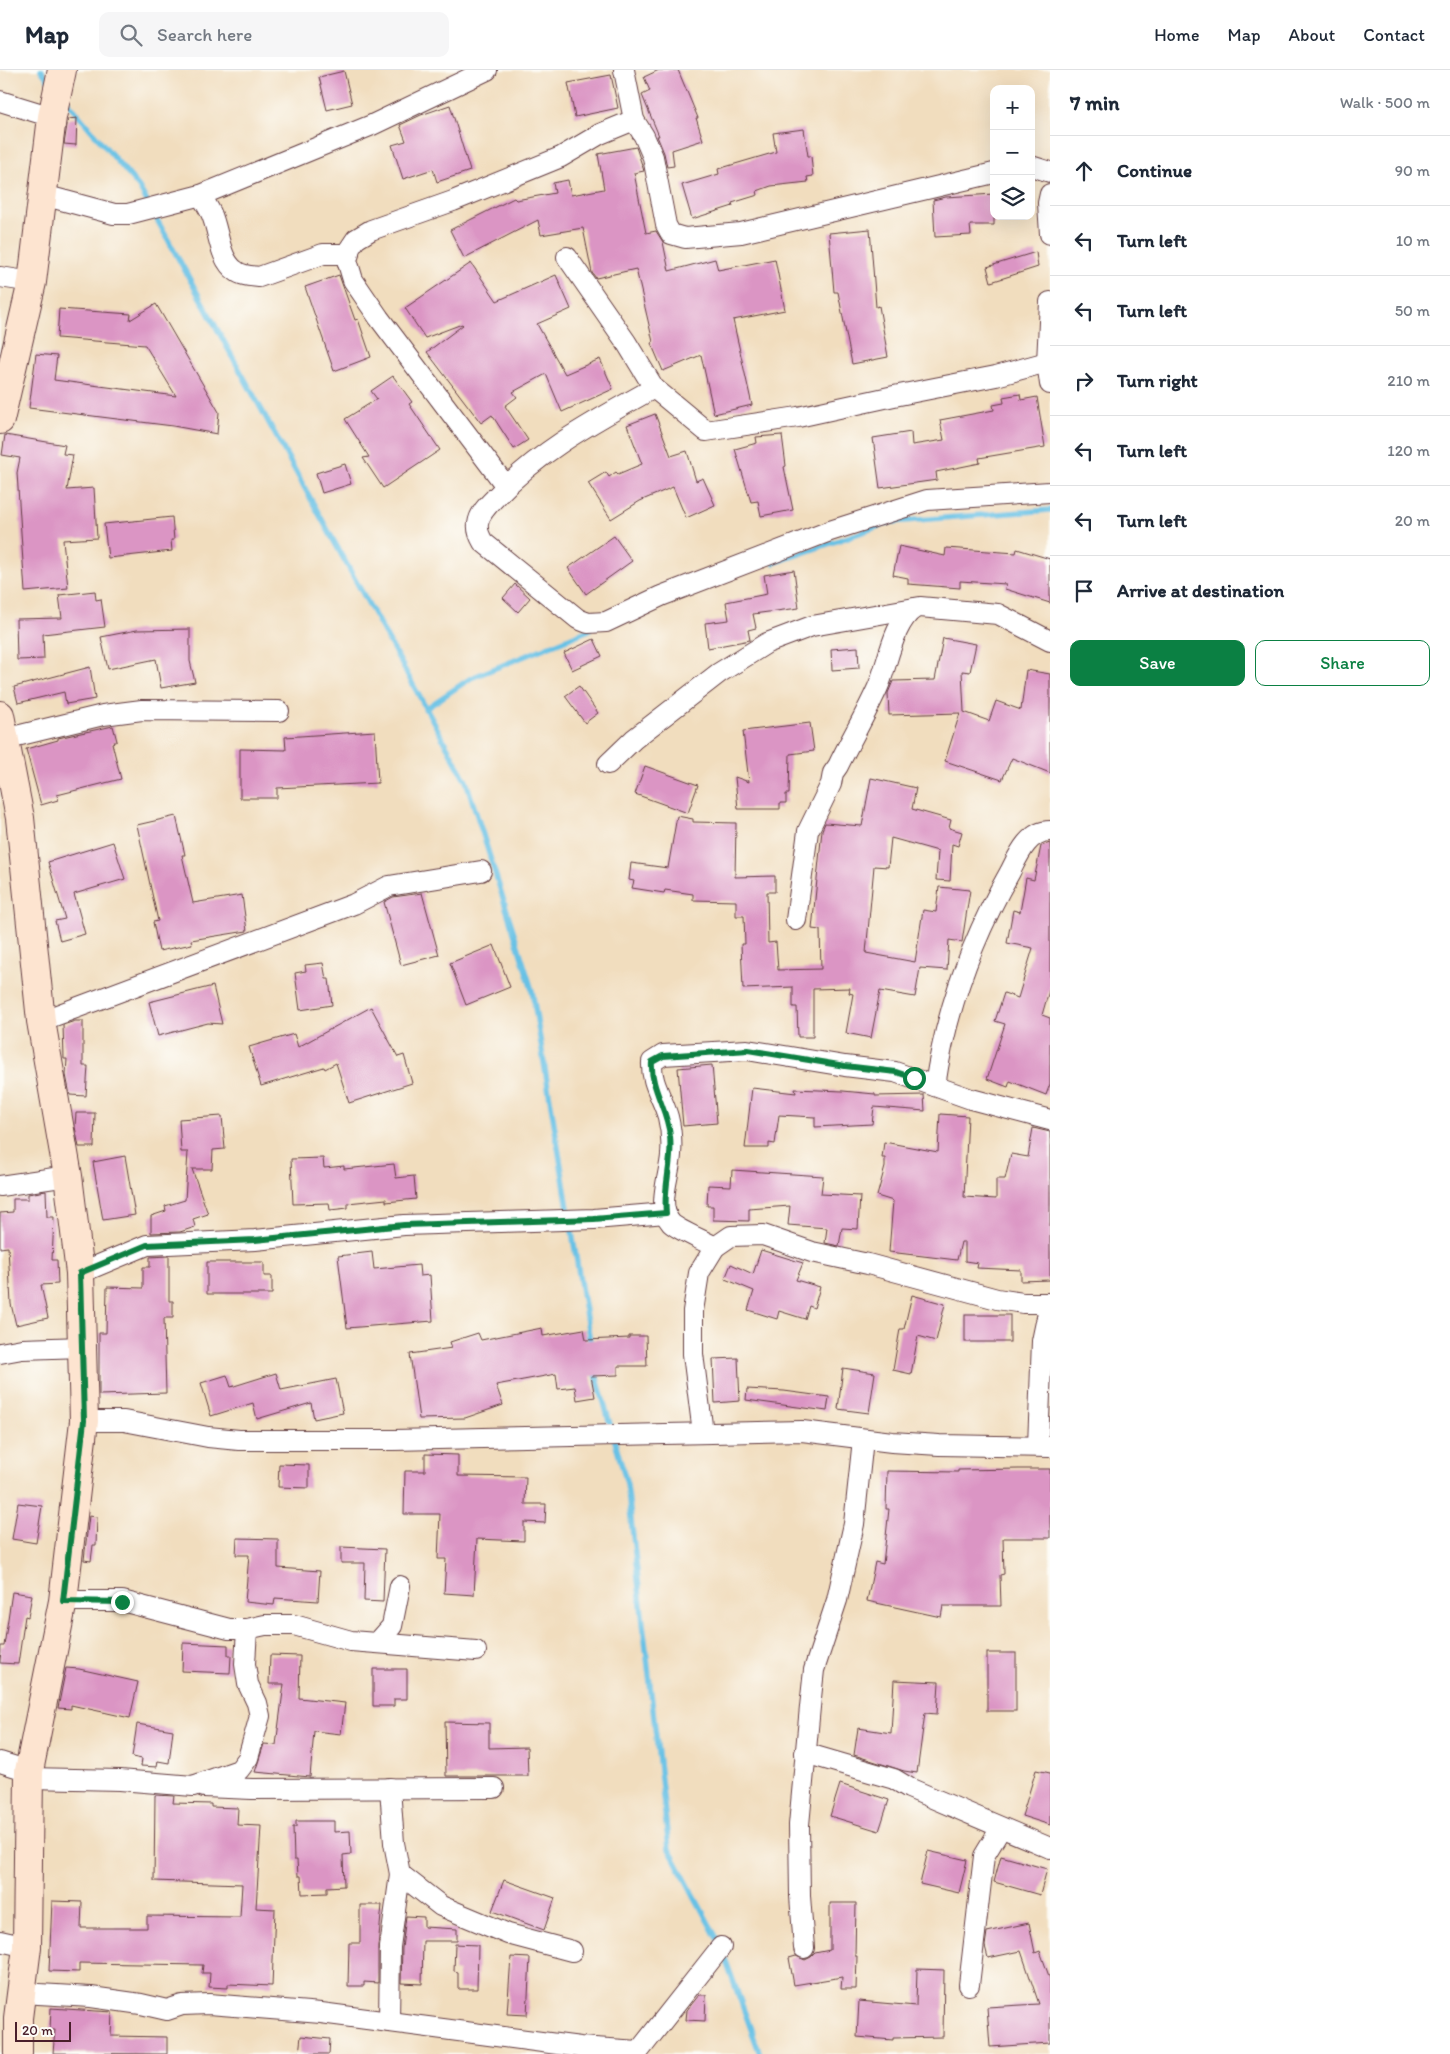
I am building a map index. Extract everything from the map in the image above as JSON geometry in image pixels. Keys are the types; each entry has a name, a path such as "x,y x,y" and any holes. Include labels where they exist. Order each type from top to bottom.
{"street":[{"path":"0,420 32,282 52,116 62,70"},
{"path":"43,195 114,214 134,213 201,196 372,125 487,70"},
{"path":"624,70 634,120 644,136 653,157 666,225 671,234 685,238 741,233 990,173"},
{"path":"0,101 52,116"},
{"path":"506,486 379,318 353,280 348,265 349,254 356,238 371,230 453,201 561,157 600,134 634,120"},
{"path":"1035,167 1050,172"},
{"path":"1050,194 1048,221 1050,234"},
{"path":"201,196 211,213 224,255 230,267 237,272 259,277 323,254 349,254"},
{"path":"567,257 626,342 654,388 706,432 798,417 996,376 1047,362"},
{"path":"0,277 32,282"},
{"path":"1050,302 1047,362 1050,384"},
{"path":"654,388 575,432 548,450 506,486 479,518 478,529 483,542 578,619 588,624 606,622 661,596 830,531 927,500 1050,492"},
{"path":"608,764 634,739 718,673 766,643 812,626 915,608 998,614 1050,641"},
{"path":"796,920 808,831 831,784 833,772 878,686 893,642 904,619 915,608"},
{"path":"18,2054 18,2018 27,1947 29,1774 63,1601 84,1421 80,1273 68,1176 41,1021 20,818 1,732 142,710 279,711"},
{"path":"934,1086 940,1052 972,946 999,891 1026,843 1034,836 1050,830"},
{"path":"41,1021 354,904 389,886 481,870"},
{"path":"715,1247 671,1223 666,1213 664,1199 671,1155 670,1136 667,1116 651,1076 652,1062 663,1056 748,1050 845,1066 896,1072 971,1099 1050,1120"},
{"path":"0,1186 68,1176"},
{"path":"80,1273 147,1245 255,1240 404,1225 594,1219 666,1213"},
{"path":"84,1421 124,1421 208,1437 239,1440 394,1440 802,1431 863,1439 940,1445 1044,1447 1042,1341 1049,1303 1023,1303 997,1298 868,1264 812,1252 762,1235 731,1236 715,1247 699,1273 693,1312 693,1354 703,1433"},
{"path":"0,1353 22,1349 83,1347"},
{"path":"804,1948 800,1896 800,1824 814,1670 837,1600 854,1524 863,1439"},
{"path":"377,1643 392,1626 400,1586"},
{"path":"63,1601 122,1602 229,1630 247,1630 265,1625 294,1626 351,1641 476,1651"},
{"path":"182,1786 194,1786 239,1770 248,1758 260,1716 257,1703 248,1684 244,1664 247,1630"},
{"path":"805,1753 894,1779 909,1788 1050,1848"},
{"path":"0,1762 29,1774 182,1786 252,1789 494,1788"},
{"path":"389,2022 390,1947 400,1874 394,1843 390,1788"},
{"path":"969,1985 984,1856 1001,1828"},
{"path":"400,1874 441,1906 508,1934 572,1950"},
{"path":"0,1942 27,1947"},
{"path":"21,1993 91,1997 141,2004 167,2010 182,2005 209,2004 321,2013 580,2047 639,2051 721,1947"}],"building":[{"path":"659,70 678,70 698,118 696,118 703,140 672,150 674,166 667,167 657,136 659,136 642,95 650,91 644,77"},
{"path":"344,71 352,104 327,110 319,77"},
{"path":"611,75 618,108 575,117 568,83"},
{"path":"450,105 470,171 437,182 433,169 403,179 392,145 406,141 400,125"},
{"path":"77,118 76,145 64,144 68,119"},
{"path":"804,129 808,156 811,156 813,176 807,177 808,182 771,186 757,191 758,195 732,203 733,206 692,219 682,185 719,174 718,169 776,152 773,133"},
{"path":"636,147 644,171 634,173 646,233 656,231 663,242 669,271 715,259 718,270 775,259 785,310 733,320 752,405 714,414 701,355 663,371 651,343 653,342 636,269 596,278 592,273 583,228 541,235 538,220 464,258 450,230 514,198 516,200 555,193 553,183 568,180 571,195 604,189 598,154"},
{"path":"990,194 990,220 994,220 994,225 970,225 971,235 935,237 933,200 946,197"},
{"path":"870,229 876,307 879,306 888,357 852,364 838,292 834,292 829,233"},
{"path":"1036,252 1038,267 991,282 987,267"},
{"path":"471,263 497,301 556,275 571,309 537,324 565,374 600,359 613,389 562,412 546,374 513,392 517,397 505,406 528,440 514,449 492,415 481,423 427,352 463,325 425,338 405,308"},
{"path":"339,275 355,320 358,319 371,357 334,371 305,287"},
{"path":"156,304 219,412 217,434 173,426 29,408 36,354 57,356 54,380 176,396 145,345 57,338 59,309 131,314 130,320"},
{"path":"393,376 412,402 409,404 440,450 383,488 363,458 369,457 345,419 377,399 371,391"},
{"path":"1020,394 1021,400 1037,397 1045,447 979,458 980,463 936,472 937,480 880,488 873,438 911,432 912,445 944,440 940,420 994,410 993,405 1004,403 1003,397"},
{"path":"655,414 671,456 687,451 696,481 703,478 715,505 686,518 673,487 640,501 611,519 588,483 606,472 609,477 616,472 618,474 642,464 627,425"},
{"path":"5,435 65,445 63,454 73,455 67,490 94,488 97,538 63,540 68,588 25,592 17,473 20,458 2,455"},
{"path":"782,435 786,466 784,467 793,510 761,516 758,501 751,502 735,449 757,443 756,437"},
{"path":"345,464 351,484 322,493 316,473"},
{"path":"172,517 174,540 171,540 172,551 108,558 104,524"},
{"path":"614,536 632,561 586,594 568,568"},
{"path":"899,546 945,556 946,548 1016,553 1017,549 1050,559 1050,603 1005,589 1006,584 960,581 960,588 908,584 908,578 893,575"},
{"path":"794,570 799,608 753,614 756,628 748,630 750,640 708,648 705,623 729,620 726,602 767,594 764,575"},
{"path":"515,584 530,598 518,612 503,598"},
{"path":"95,591 96,600 101,599 105,627 43,634 44,659 17,660 16,619 62,618 59,595"},
{"path":"190,629 190,661 195,682 161,688 156,659 108,669 101,637 137,630"},
{"path":"943,638 976,644 970,672 962,671 964,712 989,721 996,701 1021,710 1026,670 1050,674 1050,773 1012,758 1002,780 945,761 960,713 889,715 888,693 893,681 935,680"},
{"path":"594,639 602,656 572,670 564,653"},
{"path":"858,647 859,668 832,670 831,649"},
{"path":"90,667 95,699 66,704 64,692 18,703 14,687"},
{"path":"579,686 598,713 585,723 565,696"},
{"path":"810,723 814,751 790,754 789,794 786,794 786,803 780,803 780,809 738,809 735,777 749,782 743,731"},
{"path":"113,726 117,741 112,743 121,779 57,795 58,800 41,805 26,749 58,740 58,738"},
{"path":"375,731 378,783 277,788 277,798 240,798 240,749 286,750 285,737"},
{"path":"645,766 698,785 688,813 635,794"},
{"path":"871,778 916,788 912,809 951,820 949,828 962,832 958,846 952,844 950,881 936,880 938,851 891,838 888,867 874,866 866,953 915,962 923,910 936,912 939,887 970,890 962,942 949,940 947,970 920,968 915,997 880,991 871,1038 846,1033 853,994 849,993 850,988 813,989 813,1037 798,1037 797,1007 793,1007 793,987 743,989 741,944 745,944 744,916 736,916 736,901 693,900 693,894 665,890 664,893 632,888 634,881 629,880 631,863 668,868 677,816 693,819 693,822 736,823 735,877 775,876 775,892 767,892 768,943 776,942 778,970 821,969 820,930 812,929 822,830 825,823 862,826"},
{"path":"176,816 185,855 182,855 193,903 242,895 247,931 191,940 192,944 159,951 153,922 158,921 137,825"},
{"path":"113,842 125,879 74,894 85,934 60,941 55,921 65,919 48,862"},
{"path":"1050,843 1050,987 1042,1015 1050,1018 1050,1084 1046,1095 1010,1081 1008,1087 987,1079 1005,1024 995,1021 1004,993 1018,998 1033,948 1007,943 1013,910 1020,912 1026,878 1034,880 1041,846"},
{"path":"422,893 439,955 401,965 384,902 393,897"},
{"path":"494,945 510,987 466,1005 450,963"},
{"path":"323,963 326,979 329,979 332,1005 300,1010 295,973 306,971 305,965"},
{"path":"213,986 222,1024 208,1023 158,1036 149,1002"},
{"path":"371,1007 398,1057 404,1055 412,1083 349,1103 336,1063 325,1069 324,1067 261,1086 249,1047 294,1034 298,1047"},
{"path":"75,1021 83,1021 83,1066 88,1066 86,1096 70,1095 66,1075 67,1059 64,1059 63,1025"},
{"path":"712,1065 717,1123 683,1126 678,1068"},
{"path":"752,1088 796,1093 795,1089 843,1091 875,1094 875,1096 924,1095 925,1111 874,1107 872,1124 815,1127 815,1117 779,1115 775,1144 769,1143 769,1148 745,1148"},
{"path":"76,1113 95,1113 94,1147 79,1147 75,1127"},
{"path":"940,1114 968,1116 964,1197 996,1199 996,1179 1005,1179 1011,1154 1028,1157 1033,1128 1050,1132 1050,1280 1021,1281 1021,1270 977,1268 978,1263 965,1261 965,1242 961,1242 957,1260 889,1252 893,1201 877,1196 885,1167 885,1158 882,1158 884,1142 938,1152"},
{"path":"222,1116 225,1149 213,1150 212,1169 192,1169 208,1214 193,1219 195,1227 180,1232 151,1233 151,1216 166,1211 165,1206 185,1200 188,1152 181,1152 179,1119"},
{"path":"125,1156 135,1215 103,1220 93,1162"},
{"path":"323,1158 324,1168 344,1166 344,1169 394,1164 396,1178 414,1176 416,1199 386,1202 386,1199 348,1203 348,1208 330,1210 329,1203 293,1204 291,1159"},
{"path":"732,1170 823,1176 821,1194 860,1196 858,1229 842,1228 839,1246 825,1243 827,1228 788,1225 790,1206 749,1209 749,1221 713,1220 713,1206 707,1206 708,1185 731,1186"},
{"path":"46,1191 47,1217 54,1217 52,1260 57,1260 58,1284 41,1285 48,1318 16,1325 11,1304 8,1247 0,1248 0,1213 13,1212 13,1199 28,1199 28,1194"},
{"path":"761,1250 803,1263 796,1280 820,1287 814,1308 809,1306 805,1319 779,1311 777,1319 748,1310 754,1291 725,1279 731,1264 753,1274"},
{"path":"372,1252 374,1269 419,1265 420,1276 430,1275 433,1321 347,1328 338,1256"},
{"path":"169,1256 169,1301 173,1301 173,1318 164,1318 166,1393 99,1395 99,1333 106,1333 107,1287 143,1288 143,1267 150,1267 150,1257"},
{"path":"207,1262 264,1262 264,1276 272,1276 272,1294 207,1294"},
{"path":"912,1295 945,1304 936,1341 918,1336 911,1374 893,1370 900,1329 904,1329"},
{"path":"965,1315 1010,1315 1010,1342 965,1342"},
{"path":"542,1328 543,1336 584,1329 586,1340 646,1336 647,1366 618,1366 618,1375 591,1376 595,1397 577,1400 575,1387 558,1389 556,1374 496,1385 503,1405 465,1418 419,1419 410,1354 452,1348 450,1342 478,1333 481,1340"},
{"path":"738,1358 740,1401 715,1403 713,1359"},
{"path":"843,1368 875,1373 869,1413 838,1409"},
{"path":"276,1373 281,1390 336,1379 343,1413 314,1419 311,1403 257,1419 253,1403 211,1416 201,1383 227,1375 231,1387"},
{"path":"747,1389 784,1391 829,1397 827,1411 746,1400"},
{"path":"425,1454 458,1455 458,1476 526,1477 525,1504 546,1504 545,1523 524,1522 524,1541 477,1539 474,1595 444,1593 446,1559 438,1559 440,1514 404,1514 405,1471 425,1471"},
{"path":"279,1464 309,1465 309,1488 278,1487"},
{"path":"1050,1469 1050,1538 1003,1538 1004,1574 1000,1575 1001,1606 943,1606 941,1617 867,1601 875,1562 883,1564 889,1509 886,1509 887,1471 958,1472 958,1470"},
{"path":"18,1503 42,1506 36,1543 12,1539"},
{"path":"89,1516 97,1517 96,1545 93,1545 91,1561 84,1560"},
{"path":"237,1538 278,1539 278,1568 320,1571 318,1601 275,1598 274,1605 245,1602 249,1555 236,1555"},
{"path":"341,1547 385,1549 383,1602 364,1601 365,1563 341,1563"},
{"path":"12,1592 32,1595 28,1617 25,1616 18,1664 0,1663 1,1646 4,1646"},
{"path":"183,1643 228,1645 228,1656 231,1656 230,1673 182,1671"},
{"path":"987,1653 1016,1653 1016,1711 987,1711"},
{"path":"270,1655 300,1656 299,1698 345,1703 341,1734 314,1731 310,1777 255,1772 264,1744 276,1745 284,1684 269,1684"},
{"path":"66,1668 138,1682 130,1718 71,1705 71,1709 58,1708"},
{"path":"373,1669 407,1669 407,1699 394,1699 394,1706 373,1706"},
{"path":"894,1680 939,1682 937,1714 925,1713 917,1773 904,1771 854,1755 858,1728 891,1733"},
{"path":"445,1722 489,1723 489,1748 527,1747 528,1776 446,1776"},
{"path":"137,1724 173,1730 169,1763 158,1761 157,1767 141,1766 142,1759 132,1757"},
{"path":"1036,1770 1050,1773 1050,1825 1022,1816"},
{"path":"840,1784 889,1800 879,1831 830,1816"},
{"path":"155,1795 174,1796 173,1803 211,1804 211,1807 238,1808 237,1825 261,1826 256,1908 275,1909 272,1986 228,1984 228,1988 209,1987 210,1973 202,1973 203,1965 79,1963 79,1972 49,1971 52,1901 82,1902 81,1928 147,1928 147,1916 240,1917 242,1884 154,1881"},
{"path":"296,1821 334,1821 334,1832 350,1831 351,1854 343,1855 344,1886 327,1887 327,1893 302,1894 301,1876 298,1876 297,1860 294,1860 293,1827 296,1827"},
{"path":"928,1851 967,1860 959,1893 920,1884"},
{"path":"1001,1856 1047,1869 1040,1895 994,1882"},
{"path":"504,1880 555,1898 544,1930 492,1911"},
{"path":"830,1903 856,1903 856,1989 841,1989 842,1977 794,1985 789,1958 796,1956 805,1960 815,1953 830,1950"},
{"path":"360,1905 382,1905 378,1947 378,1983 364,1982 364,1986 348,1986 349,1943 360,1943"},
{"path":"406,1916 424,1917 424,1927 457,1929 457,1941 423,1941 422,1984 401,1983 402,1948"},
{"path":"1029,1923 1035,1953 1040,1951 1050,1979 1050,2043 990,2047 987,2007 1039,2004 1021,1951 988,1958 985,1946 987,1932"},
{"path":"455,1944 478,1945 477,1989 458,1989 458,1972 454,1971"},
{"path":"511,1957 530,1958 527,2015 507,2014"},
{"path":"917,1969 944,1970 943,2037 893,2038 893,2040 857,2037 859,2001 916,2006"},
{"path":"699,1995 706,1995 705,2021 686,2020 687,2010"},
{"path":"51,2008 112,2012 111,2036 167,2037 167,2054 53,2053 55,2030 50,2030"},
{"path":"301,2036 330,2039 329,2054 299,2054"}],"waterway":[{"path":"41,70 51,83"},
{"path":"65,99 139,187 466,781 532,990 591,1347"},
{"path":"774,563 891,522 1050,510"},
{"path":"425,709 471,678 589,630"},
{"path":"595,1371 627,1484 669,1849 720,1944"},
{"path":"723,1953 760,2054"}],"route":[{"path":"122,1602 63,1601 84,1421 80,1273 147,1245 255,1240 404,1225 594,1219 666,1213 664,1199 671,1155 670,1136 667,1116 651,1076 652,1062 663,1056 748,1050 845,1066 896,1072 914,1078"}]}
